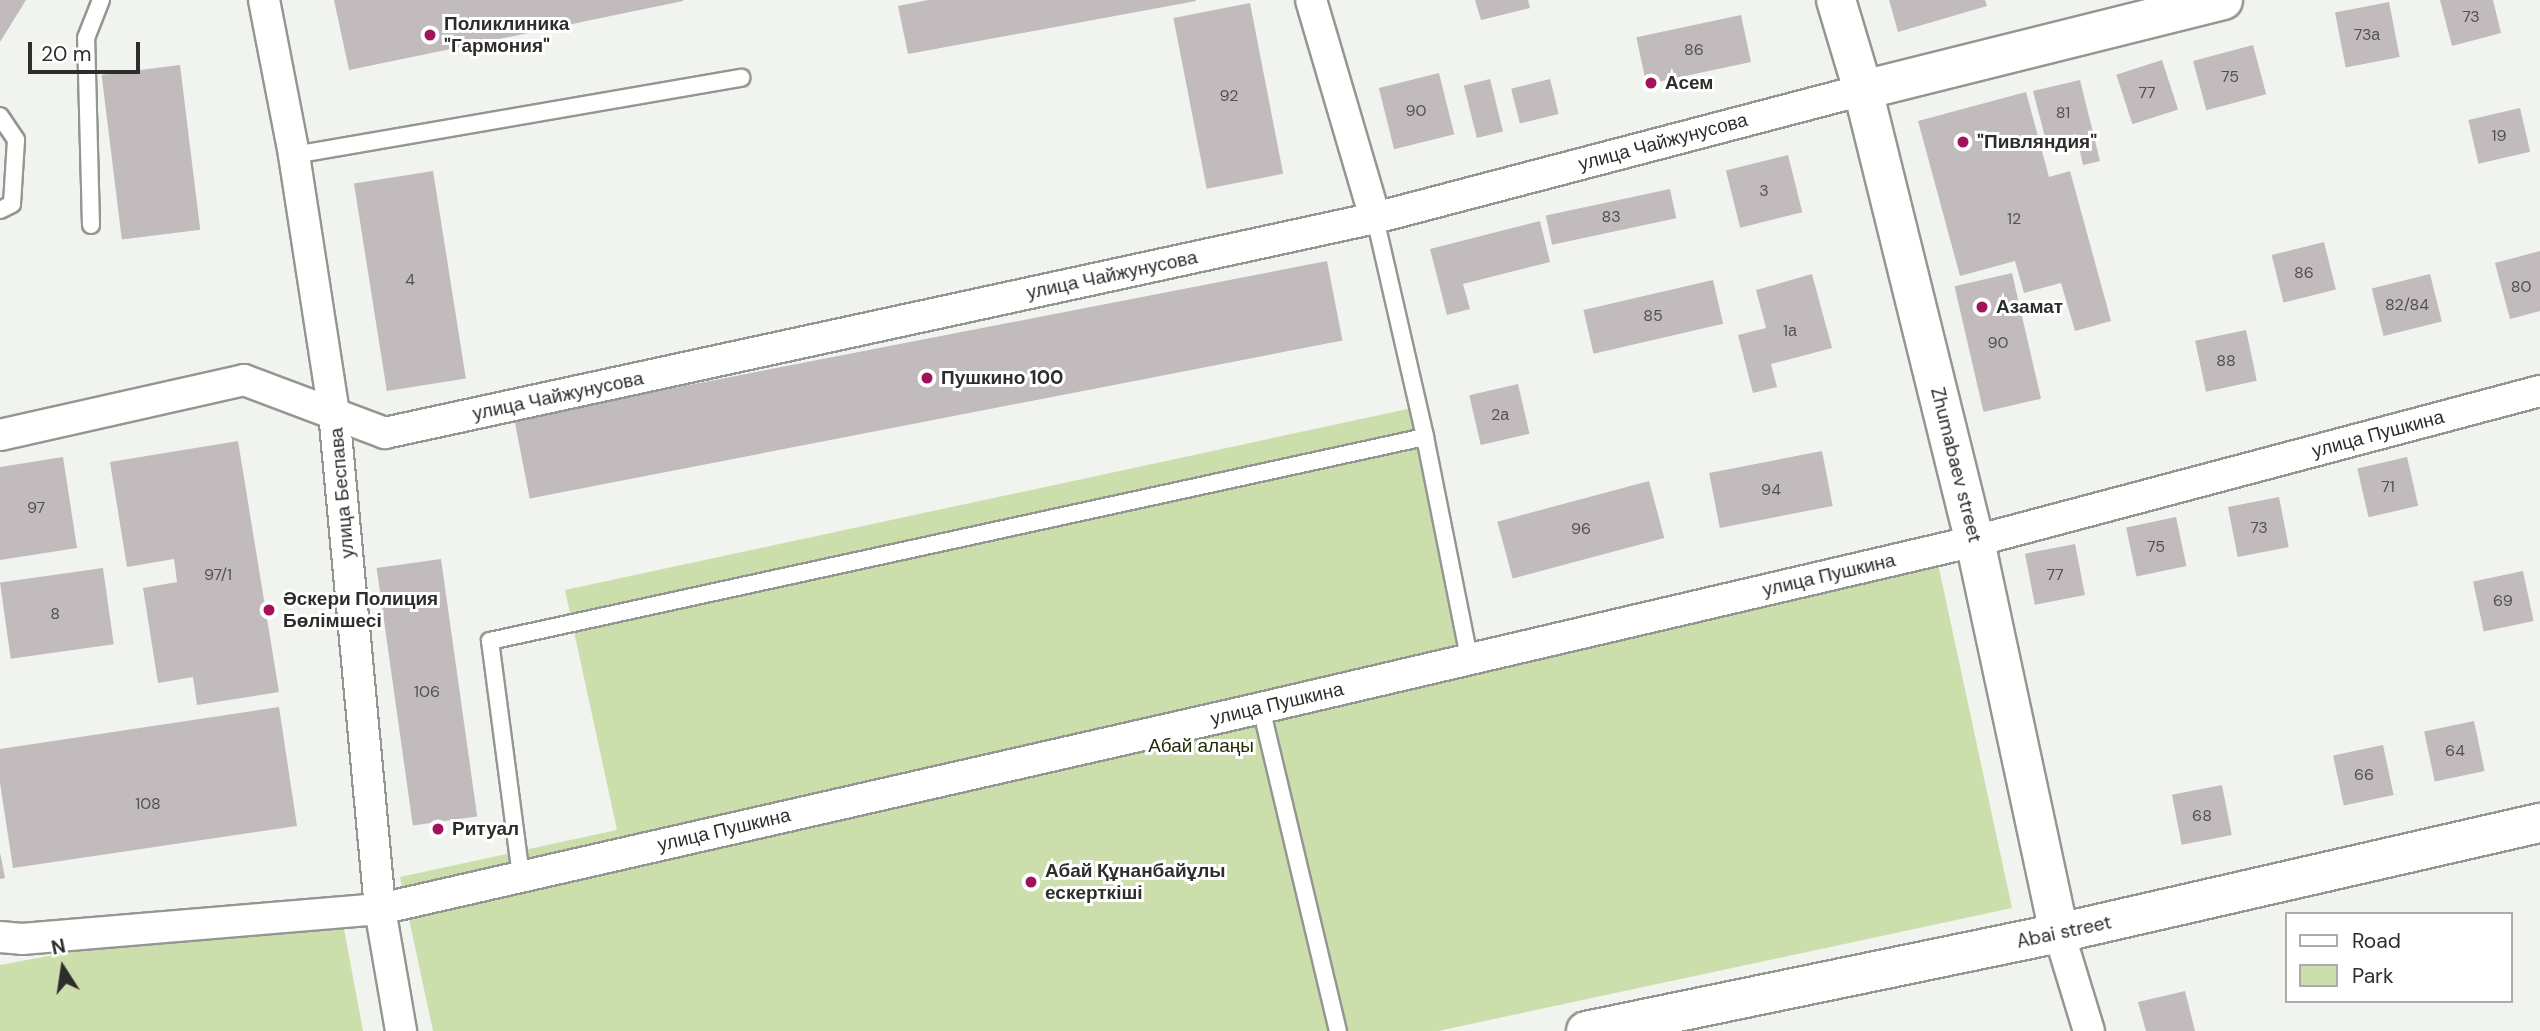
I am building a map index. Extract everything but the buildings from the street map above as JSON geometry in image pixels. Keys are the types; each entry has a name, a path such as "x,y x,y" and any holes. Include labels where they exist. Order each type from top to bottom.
{"street":[{"name":"улица Беспава","path":"264,0 294,155 334,412 380,908 401,1031"},
{"path":"1311,0 1375,218"},
{"name":"Zhumabaev street","path":"1836,0 1863,90 1975,541 2059,933"},
{"name":"улица Чайжунусова","path":"0,435 244,380 385,433 1375,218 1863,90 2223,0"},
{"name":"улица Пушкина","path":"0,937 22,939 380,908 1261,708 1975,541 2540,391"},
{"name":"Abai street","path":"1586,1031 2059,933 2540,823"},
{"path":"2059,933 2089,1031"}],"lane":[{"path":"91,225 86,38 101,0"},
{"path":"294,155 741,78"},
{"path":"0,116 16,140 12,204 0,210"},
{"path":"1375,218 1425,437 1469,658"},
{"path":"522,876 490,641 1425,437"},
{"path":"1261,708 1338,1031"}],"green space":[{"name":"Абай алаңы","path":"1417,407 1469,645 1934,545 2012,908 1438,1031 433,1031 400,877 617,830 565,590"},
{"path":"339,902 363,1031 0,1031 0,965"}],"place":[{"name":"Поликлиника \"Гармония\"","path":"430,35"},
{"name":"Асем","path":"1651,83"},
{"name":"\"Пивляндия\"","path":"1963,142"},
{"name":"Азамат","path":"1982,307"},
{"name":"Пушкино 100","path":"927,378"},
{"name":"Әскери Полиция Бөлімшесі","path":"269,610"},
{"name":"Ритуал","path":"438,829"},
{"name":"Абай Құнанбайұлы ескерткіші","path":"1031,882"}]}
